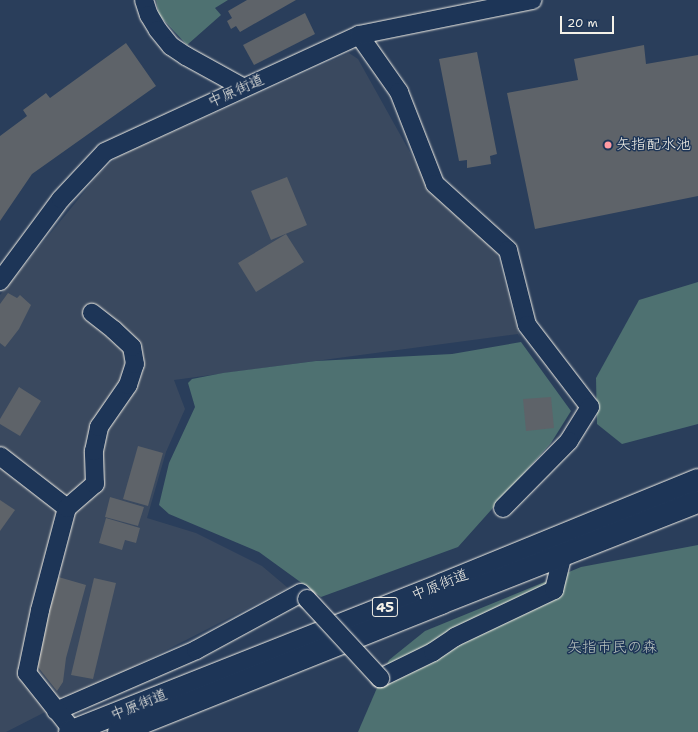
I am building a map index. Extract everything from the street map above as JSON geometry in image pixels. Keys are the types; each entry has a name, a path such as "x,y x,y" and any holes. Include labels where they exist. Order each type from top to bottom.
{"main road":[{"name":"中原街道","path":"72,732 443,584 698,480"},
{"name":"中原街道","path":"119,732 698,502"}],"street":[{"path":"144,0 149,15 158,30 171,46 244,88"},
{"name":"中原街道","path":"0,281 61,199 105,152 359,35 532,0"},
{"path":"359,35 399,92 435,184 508,250 527,324 590,407 570,441 503,508"},
{"path":"72,732 27,673 40,610 67,508 96,484 94,451 99,427 128,385 135,364 132,347 114,330 92,313"},
{"path":"0,456 67,508"},
{"path":"56,711 196,650 301,593 380,678 433,652 455,637 554,590 562,557"}],"shaded area":[{"path":"349,53 358,59 435,197 496,251 520,338 518,334 174,380 185,409 166,452 147,518 196,533 262,566 288,588 6,732 0,732 0,295 98,175 117,157"}],"green space":[{"path":"156,0 228,0 215,8 221,15 187,45 159,15"},
{"path":"698,282 698,424 622,444 597,424 596,378 639,300"},
{"path":"521,342 571,411 551,443 458,547 321,597 259,552 169,514 159,505 169,463 195,407 188,383 192,379 223,373 316,361 452,354"},
{"name":"矢指市民の森","path":"698,545 698,732 358,732 389,660 425,631 581,567"}],"building":[{"path":"247,0 296,0 240,32 236,26 231,29 227,21 232,18 228,11"},
{"path":"305,13 315,34 254,65 243,45"},
{"path":"126,43 156,86 32,174 0,221 0,136 27,116 23,110 46,93 50,98"},
{"name":"矢指配水池","path":"644,45 646,64 698,55 698,196 535,229 507,93 578,80 574,59"},
{"path":"477,52 497,154 490,156 491,164 467,168 467,160 459,161 439,59"},
{"path":"287,177 307,225 271,240 251,191"},
{"path":"286,234 304,262 256,292 238,263"},
{"path":"8,293 17,298 20,295 31,305 19,329 5,347 0,343 0,304"},
{"path":"19,387 41,401 20,436 0,424 0,419"},
{"path":"551,397 554,428 526,431 523,399"},
{"path":"138,446 163,453 148,506 123,499"},
{"path":"110,497 144,507 138,526 105,517"},
{"path":"0,500 15,510 0,531"},
{"path":"106,518 140,528 136,543 125,540 122,550 99,543"},
{"path":"55,576 86,585 66,658 63,682 57,691 34,662 52,600 49,598"},
{"path":"94,578 116,583 93,679 71,675"}],"place":[{"name":"矢指配水池","path":"608,145"}]}
